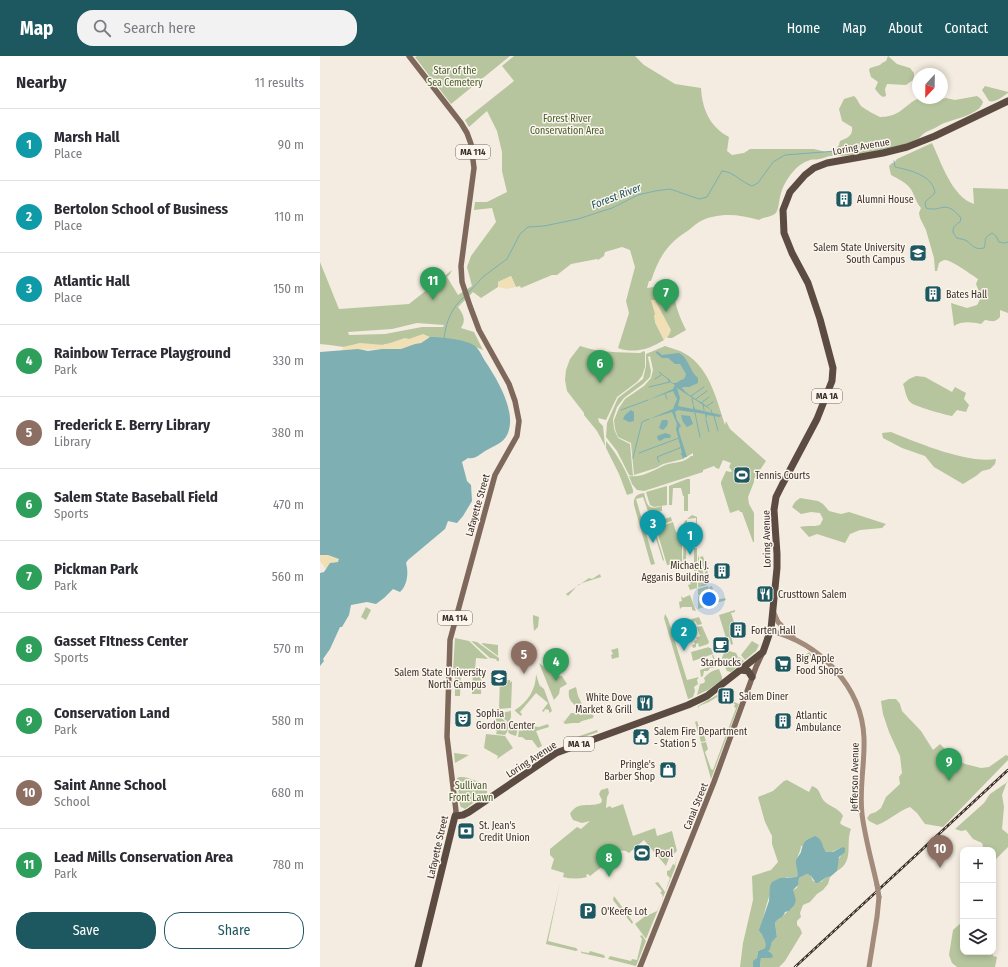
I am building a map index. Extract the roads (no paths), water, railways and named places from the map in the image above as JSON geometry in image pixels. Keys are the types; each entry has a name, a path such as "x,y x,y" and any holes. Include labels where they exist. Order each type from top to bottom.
{"highway":[{"name":"Loring Avenue","path":"455,816 463,815 469,812 556,753 701,699 715,690 763,652 771,631 773,610 777,561 774,510 776,497 818,419 830,387 833,371 821,324 808,283 792,253 784,233 782,216 787,197 801,178 814,168 832,161 883,153 907,147 935,136 1008,101"},
{"path":"741,670 748,671 752,677"},
{"name":"Lafayette Street","path":"418,967 455,816"}],"main road":[{"name":"Lafayette Street","path":"409,56 461,123 471,144 474,158 474,174 461,274 464,289 479,330 509,384 515,401 519,421 517,436 495,475 450,640 447,737 455,816"},
{"path":"773,610 778,622 800,643"},
{"name":"Jefferson Avenue","path":"771,631 781,633 824,658 838,672 847,684 857,704 864,736 861,802 879,897 868,967"},
{"name":"Canal Street","path":"640,967 714,782 752,677 763,652"}],"water":[{"path":"430,337 459,340 471,344 478,349 505,396 510,417 510,426 507,435 498,444 476,457 468,458 462,462 467,481 471,485 472,501 463,516 457,523 448,521 445,529 408,560 406,563 407,579 400,592 393,589 376,604 367,602 351,605 349,615 342,627 340,627 330,649 323,659 324,661 320,666 320,573 324,572 330,563 338,562 339,559 328,555 320,555 320,352 358,349 368,351 401,349 421,343"},
{"path":"657,351 662,355 679,353 685,358 698,378 698,383 682,388 711,410 677,388 680,398 678,406 693,409 693,404 695,409 721,415 720,417 707,415 706,420 705,414 678,410 675,412 677,420 681,426 679,428 679,432 687,457 684,457 683,459 682,455 680,454 682,453 676,429 677,424 672,412 649,419 673,409 677,399 673,391 648,400 673,389 675,385 668,381 668,378 672,383 676,383 684,379 686,374 680,364 675,364 668,358 662,358 656,353"},
{"path":"631,410 634,412 634,421 629,422 623,419"},
{"path":"681,415 690,416 693,424 687,427 683,422"},
{"path":"662,420 667,420 668,422 667,426 663,430 659,428"},
{"path":"665,433 671,435 670,438 665,438 660,441 658,440 657,436"},
{"path":"815,836 821,841 826,852 833,852 842,847 845,848 845,852 839,857 837,871 830,877 827,877 818,883 816,883 811,876 807,874 799,878 798,885 793,890 796,898 795,904 775,923 777,937 772,942 768,951 773,957 761,958 760,967 753,967 753,961 757,958 758,951 765,948 765,940 759,930 769,901 770,886 772,882 780,878 797,877 798,873 796,859 801,853 805,842"}],"waterway":[{"name":"Forest River","path":"468,293 484,276 507,259 520,234 528,227 544,226 578,219 612,208 638,195 655,191 670,189 699,199 707,197 722,171 730,173 752,186 758,183 773,162 785,155 836,151 855,147 865,147 882,142 888,147"},
{"name":"Forest River","path":"894,161 895,167 920,174 930,182 935,193 925,202 926,208 936,209 947,207 956,212 961,218 960,222 953,229 957,238 966,240 974,247 978,248 984,248 986,238 992,233 996,236 999,242 1008,242"},
{"name":"Forest River","path":"444,338 450,315 456,305 464,297"},
{"path":"659,372 668,379"},
{"path":"655,379 661,375"},
{"path":"649,387 670,382"},
{"path":"691,396 704,387"},
{"path":"696,399 707,391"},
{"path":"665,394 667,399"},
{"path":"701,403 709,397"},
{"path":"692,398 693,404"},
{"path":"621,410 648,400"},
{"path":"707,406 713,402"},
{"path":"703,404 704,410"},
{"path":"695,413 700,437"},
{"path":"714,416 718,431"},
{"path":"633,458 642,422 649,419"},
{"path":"706,420 709,432"},
{"path":"639,453 679,438"},
{"path":"659,462 657,457 682,447"}],"railway":[{"path":"795,967 1008,770"}],"place":[{"name":"Alumni House","path":"844,199"},
{"name":"Salem State University South Campus","path":"918,253"},
{"name":"Bates Hall","path":"933,294"},
{"name":"Lead Mills Conservation Area","path":"433,300"},
{"name":"Pickman Park","path":"666,312"},
{"name":"Salem State Baseball Field","path":"600,383"},
{"name":"Tennis Courts","path":"742,475"},
{"name":"Atlantic Hall","path":"653,543"},
{"name":"Marsh Hall","path":"690,555"},
{"name":"Michael J. Agganis Building","path":"722,571"},
{"name":"Crusttown Salem","path":"765,594"},
{"name":"Forten Hall","path":"738,630"},
{"name":"Starbucks","path":"721,645"},
{"name":"Bertolon School of Business","path":"684,651"},
{"name":"Big Apple Food Shops","path":"783,664"},
{"name":"Frederick E. Berry Library","path":"524,674"},
{"name":"Salem State University North Campus","path":"499,678"},
{"name":"Rainbow Terrace Playground","path":"556,681"},
{"name":"Salem Diner","path":"726,696"},
{"name":"White Dove Market & Grill","path":"645,703"},
{"name":"Sophia Gordon Center","path":"463,719"},
{"name":"Atlantic Ambulance","path":"783,721"},
{"name":"Salem Fire Department - Station 5","path":"641,737"},
{"name":"Pringle's Barber Shop","path":"668,770"},
{"name":"Conservation Land","path":"949,781"},
{"name":"St. Jean's Credit Union","path":"466,831"},
{"name":"Pool","path":"642,853"},
{"name":"Saint Anne School","path":"940,868"},
{"name":"Gasset FItness Center","path":"609,877"},
{"name":"O'Keefe Lot","path":"588,911"}],"park label":[{"name":"Star of the Sea Cemetery","path":"455,76"},
{"name":"Forest River Conservation Area","path":"567,124"},
{"name":"Sullivan Front Lawn","path":"471,790"}]}
